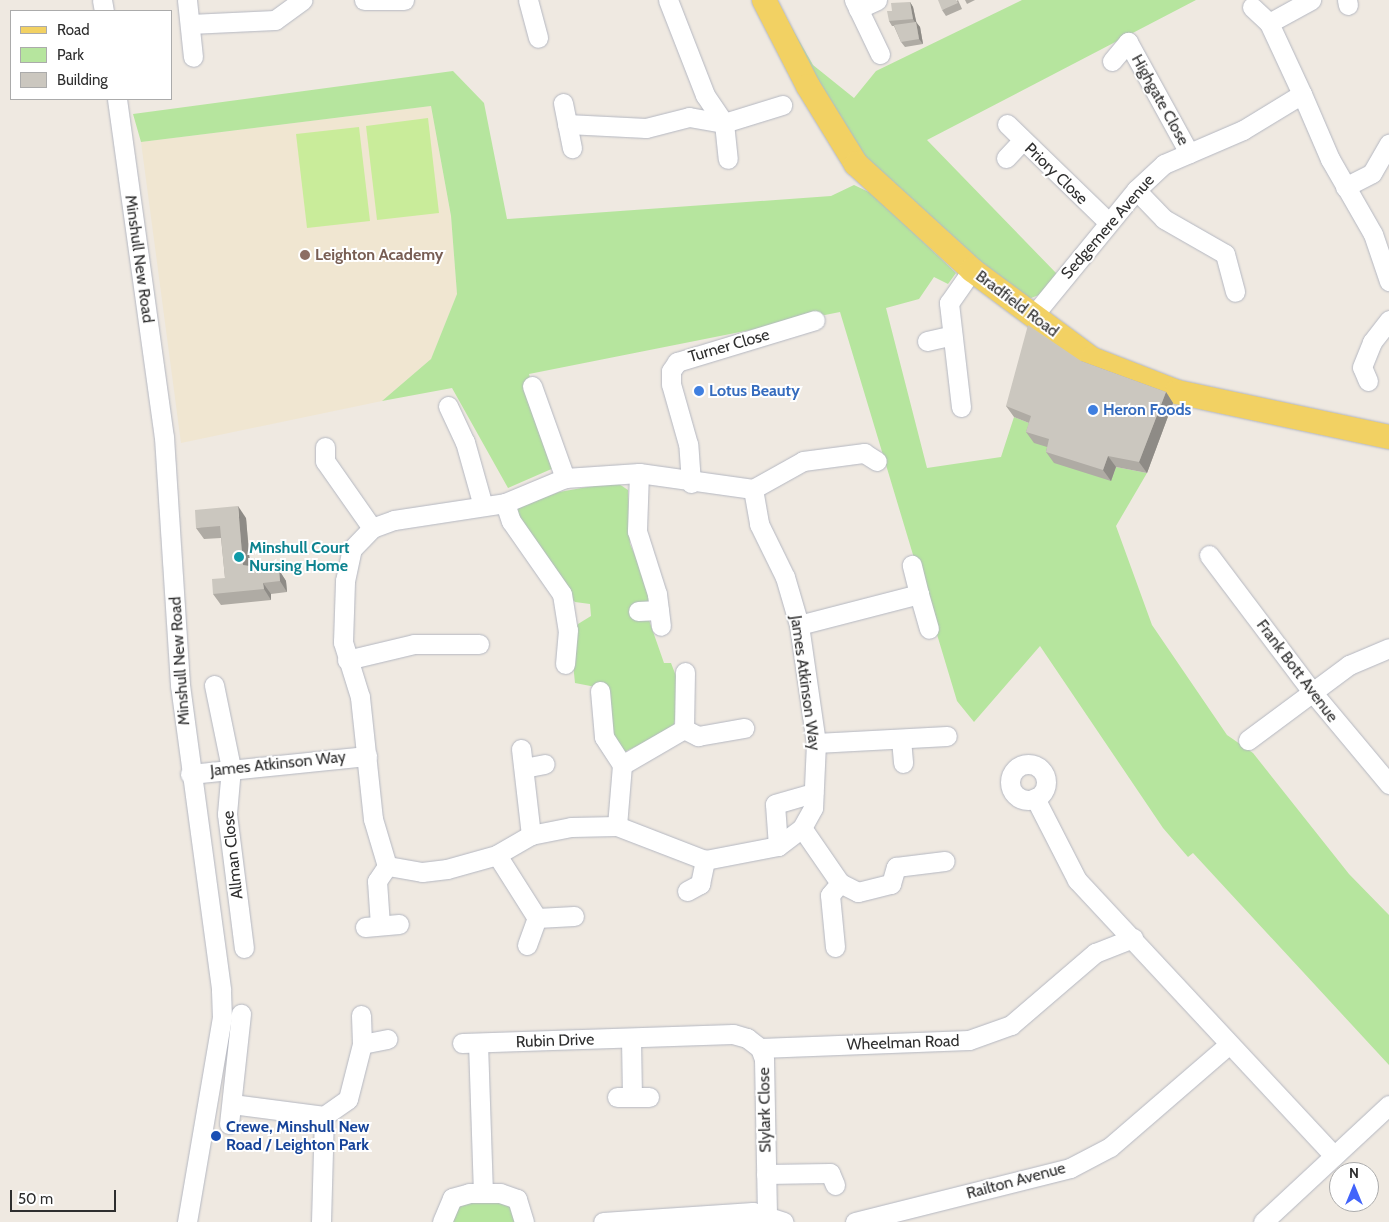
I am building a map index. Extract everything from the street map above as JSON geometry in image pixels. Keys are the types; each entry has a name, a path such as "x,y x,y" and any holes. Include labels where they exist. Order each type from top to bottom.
{"main road":[{"name":"Bradfield Road","path":"764,0 808,86 856,164 972,270 1092,359 1146,383 1389,437"}],"street":[{"path":"187,0 193,57"},
{"path":"190,24 275,20 304,0"},
{"path":"364,0 404,0"},
{"path":"528,0 538,38"},
{"path":"668,0 705,96 724,123 728,159"},
{"path":"877,0 856,5 880,54"},
{"path":"1269,23 1311,0"},
{"path":"1252,7 1269,23 1345,187 1374,234 1389,281"},
{"name":"Highgate Close","path":"1112,61 1128,42 1189,153"},
{"name":"Sedgemere Avenue","path":"1033,316 1108,222 1136,190 1164,164 1243,130 1302,94"},
{"name":"Minshull New Road","path":"117,100 164,436 190,774 222,1017 187,1222"},
{"path":"563,104 572,148"},
{"path":"566,124 646,128 689,117 724,123 782,105"},
{"name":"Priory Close","path":"1007,124 1022,141 1108,222"},
{"path":"1006,158 1022,141"},
{"path":"1345,187 1372,172 1389,144"},
{"path":"1136,190 1164,219 1225,254 1234,295"},
{"path":"961,407 950,302 972,270"},
{"name":"Turner Close","path":"691,483 688,444 671,384 671,371 677,362 815,320"},
{"path":"1359,374 1372,342 1389,320"},
{"path":"927,341 952,335"},
{"path":"532,386 565,478"},
{"path":"448,406 465,442 482,506"},
{"path":"753,489 803,461 864,452 877,461"},
{"path":"320,457 372,528"},
{"path":"638,474 637,531 660,618 638,611"},
{"name":"James Atkinson Way","path":"387,866 378,848 360,697 347,660 342,632 345,581 352,549 372,528 394,520 505,503 565,478 638,474 691,483 753,489 759,524 785,577 799,625 816,743 813,808 802,828 778,846 705,860"},
{"path":"505,503 517,529 555,578 575,609 565,664"},
{"name":"Frank Bott Avenue","path":"1209,555 1313,693 1389,784"},
{"path":"912,565 929,629"},
{"path":"799,625 919,594"},
{"path":"347,660 414,644 479,644"},
{"path":"1248,740 1348,666 1389,648"},
{"path":"684,729 685,672"},
{"name":"Allman Close","path":"214,686 227,714 231,768 227,814 247,940"},
{"path":"600,691 604,737 622,765 617,826"},
{"path":"684,729 698,736 744,728"},
{"path":"622,765 684,729"},
{"path":"816,743 947,736"},
{"path":"901,739 903,763"},
{"path":"521,749 531,836"},
{"name":"James Atkinson Way","path":"190,774 231,768 367,756"},
{"path":"524,768 545,764"},
{"path":"778,846 775,804 813,793"},
{"path":"1035,798 1077,880 1133,938 1228,1045 1334,1156"},
{"path":"381,925 377,881 387,866 422,872 447,869 496,855 531,836 571,826 617,826 705,860 699,890"},
{"path":"802,828 840,883 858,892 891,884 899,866 945,861"},
{"path":"496,855 536,918"},
{"path":"835,947 830,895 840,883"},
{"path":"536,918 574,916"},
{"path":"527,945 536,918"},
{"name":"Wheelman Road","path":"760,1048 969,1040 1011,1025 1095,952 1133,938"},
{"path":"229,1124 241,1014"},
{"path":"232,1104 324,1116 348,1099 362,1044 361,1015"},
{"name":"Slylark Close","path":"631,1039 733,1034 760,1048 766,1174 775,1219"},
{"path":"362,1044 388,1039"},
{"path":"631,1039 633,1097"},
{"name":"Rubin Drive","path":"483,1193 470,1043 631,1039"},
{"name":"Railton Avenue","path":"855,1222 1070,1168 1110,1147 1228,1045"},
{"path":"1263,1222 1389,1105"},
{"path":"321,1222 324,1116"},
{"path":"766,1174 830,1174 835,1186"},
{"path":"442,1222 452,1198 483,1193 517,1199 524,1222"},
{"path":"603,1222 650,1219 775,1219"}],"shaded area":[{"name":"Leighton Academy","path":"431,106 451,216 457,294 431,359 382,401 181,443 141,142"}],"green space":[{"path":"776,0 813,65 854,98 876,71 1022,0 1196,0 927,140 1057,274 1039,295 1031,298 1014,292 861,153 839,125"},
{"path":"453,71 484,103 507,219 831,196 854,185 873,194 956,273 948,284 934,277 919,299 886,308 927,468 1001,457 1014,417 1039,427 1057,450 1111,480 1116,467 1147,473 1116,526 1152,625 1227,735 1253,753 1349,874 1389,915 1389,1065 1193,853 1188,857 1163,828 1040,646 974,722 957,701 840,312 529,374 556,467 508,488 452,388 382,401 431,359 457,294 451,216 431,106 141,142 133,114"},
{"path":"428,118 439,213 377,220 366,126"},
{"path":"359,127 370,221 307,228 296,134"},
{"path":"616,482 628,490 630,544 651,591 649,620 664,663 671,663 681,689 673,729 622,753 609,735 606,689 575,683 571,644 578,624 591,616 590,604 575,602 569,596 554,566 515,513 518,507 559,492"},
{"path":"484,1199 509,1204 517,1222 450,1222 460,1203"}],"building":[{"path":"938,0 956,0 958,3 942,10"},
{"path":"910,2 913,19 889,21 887,11 892,11 891,3"},
{"path":"916,22 919,39 901,42 894,25"},
{"name":"Heron Foods","path":"1028,325 1081,361 1166,392 1139,462 1108,456 1103,470 1046,452 1049,439 1026,432 1031,416 1006,406"},
{"path":"238,506 243,565 279,570 280,581 263,583 264,589 213,594 212,579 225,578 220,526 196,528 195,510"}],"place":[{"name":"Leighton Academy","path":"305,255"},
{"name":"Lotus Beauty","path":"699,391"},
{"name":"Heron Foods","path":"1093,410"},
{"name":"Minshull Court Nursing Home","path":"239,557"},
{"name":"Crewe, Minshull New Road / Leighton Park","path":"216,1136"}]}
